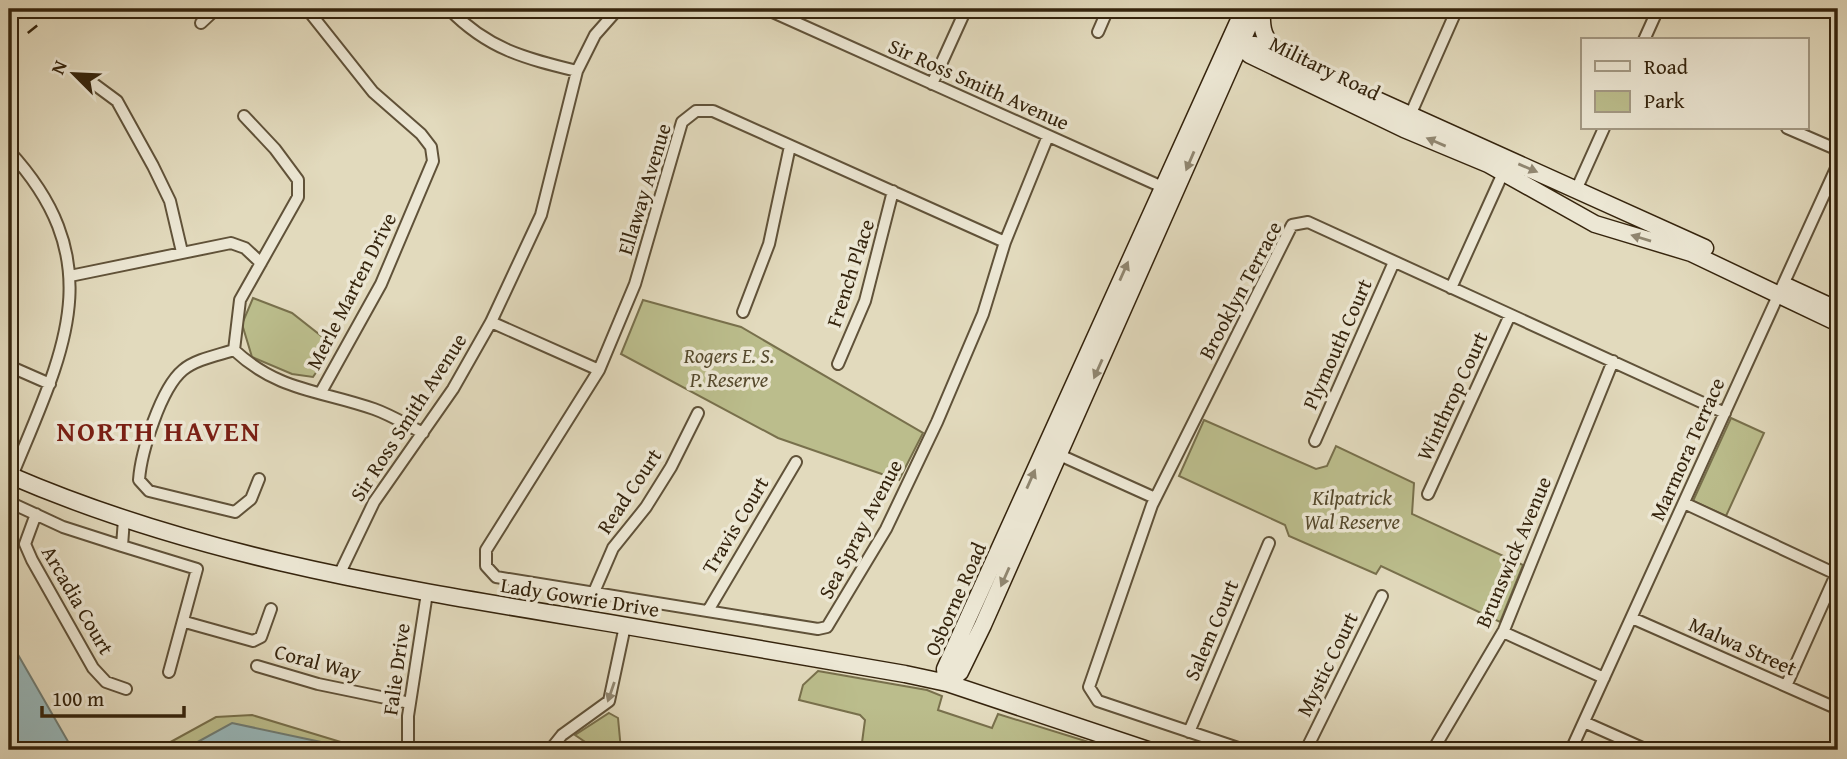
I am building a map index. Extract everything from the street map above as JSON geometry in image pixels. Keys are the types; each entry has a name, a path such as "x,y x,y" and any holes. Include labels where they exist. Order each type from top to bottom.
{"street":[{"path":"201,23 216,9"},
{"name":"Merle Marten Drive","path":"307,9 373,92 432,147 433,161 381,284 321,392"},
{"path":"449,9 474,34 502,50 577,71"},
{"name":"Sir Ross Smith Avenue","path":"338,578 374,502 453,389 491,322 541,215 577,71 595,35 618,9"},
{"name":"Sir Ross Smith Avenue","path":"766,9 1169,190"},
{"path":"932,84 967,9"},
{"path":"1098,32 1108,9"},
{"path":"1226,63 1240,45 1256,9"},
{"path":"1262,9 1261,25 1264,37 1284,65"},
{"path":"1407,122 1457,9"},
{"path":"1645,38 1658,9"},
{"path":"1240,45 1241,16"},
{"name":"Osborne Road","path":"947,683 945,668 1053,452 1226,63 1241,16"},
{"name":"Military Road","path":"1240,45 1250,55 1284,65 1407,122 1595,223 1691,253 1838,310"},
{"path":"1226,63 1284,65"},
{"path":"94,84 117,100 153,166 170,201 182,252"},
{"name":"Ellaway Avenue","path":"496,577 486,566 486,550 599,370 635,284 682,122 696,111 713,111 1005,242"},
{"path":"244,116 275,149 298,180 298,197 240,300 234,328 234,350 255,369 280,382 377,410 423,433"},
{"name":"Military Road","path":"1407,122 1577,188 1781,289 1838,323"},
{"path":"1577,188 1603,130"},
{"path":"1792,130 1838,150"},
{"name":"Sea Spray Avenue","path":"496,577 709,609 818,629 827,627 886,529 937,422 983,314 1005,242 1048,136"},
{"path":"743,312 769,244 790,146"},
{"path":"9,151 32,176 55,219 70,276 71,303 63,349 10,475"},
{"name":"Marmora Terrace","path":"1572,750 1838,163"},
{"path":"1451,288 1503,173"},
{"name":"French Place","path":"838,364 865,301 893,191"},
{"name":"Brooklyn Terrace","path":"1189,732 1098,701 1090,693 1090,681 1155,498 1292,225 1308,222 1725,413"},
{"path":"70,276 116,269 231,243 245,248 261,263"},
{"name":"Plymouth Court","path":"1315,441 1394,262"},
{"name":"Winthrop Court","path":"1428,494 1510,315"},
{"path":"491,322 599,370"},
{"path":"234,350 183,369 169,388 140,461 139,480 149,491 235,512 251,499 259,479"},
{"name":"Brunswick Avenue","path":"1433,750 1503,632 1613,361"},
{"path":"9,366 50,384"},
{"name":"Read Court","path":"594,592 613,548 646,507 671,467 698,413"},
{"path":"1053,452 1155,498"},
{"name":"Travis Court","path":"709,609 796,462"},
{"name":"Lady Gowrie Drive","path":"10,475 124,519 338,578 947,683 1148,750"},
{"path":"9,502 63,527 197,569 185,622 169,672"},
{"path":"1684,503 1837,571 1786,686"},
{"name":"Arcadia Court","path":"36,514 25,544 32,560 93,668 106,682 126,688"},
{"path":"122,545 124,519"},
{"name":"Salem Court","path":"1189,732 1269,543"},
{"name":"Falie Drive","path":"408,750 410,703 427,593"},
{"name":"Mystic Court","path":"1306,750 1382,596"},
{"path":"185,622 253,641 261,637 271,609"},
{"name":"Malwa Street","path":"1632,618 1838,709"},
{"path":"550,750 562,735 609,701 625,626"},
{"path":"1503,632 1604,678"},
{"name":"Coral Way","path":"257,666 318,684 410,703"},
{"path":"1584,722 1647,750"},
{"path":"1189,732 1244,750"}],"green space":[{"path":"253,298 292,313 334,346 313,377 292,374 252,357 242,324"},
{"name":"Rogers E. S. P. Reserve","path":"643,300 741,327 923,433 899,480 778,438 621,354"},
{"path":"1731,418 1764,433 1726,516 1693,501"},
{"name":"Kilpatrick Wal Reserve","path":"1204,420 1316,469 1327,466 1336,446 1414,483 1412,514 1523,565 1500,622 1381,566 1376,574 1289,536 1285,525 1179,476"},
{"path":"818,671 927,690 942,696 938,710 992,728 998,714 1108,748 861,750 865,720 860,715 799,700 803,685"},
{"path":"609,713 618,718 621,750 597,750 575,735"},
{"path":"252,715 354,746 354,750 156,750 216,717"}],"water":[{"path":"9,639 70,745 74,750 9,750"},
{"path":"232,723 321,742 337,750 183,750"}],"railway":[{"path":"9,48 58,9"}],"district":[{"name":"NORTH HAVEN","path":"159,430"}]}
